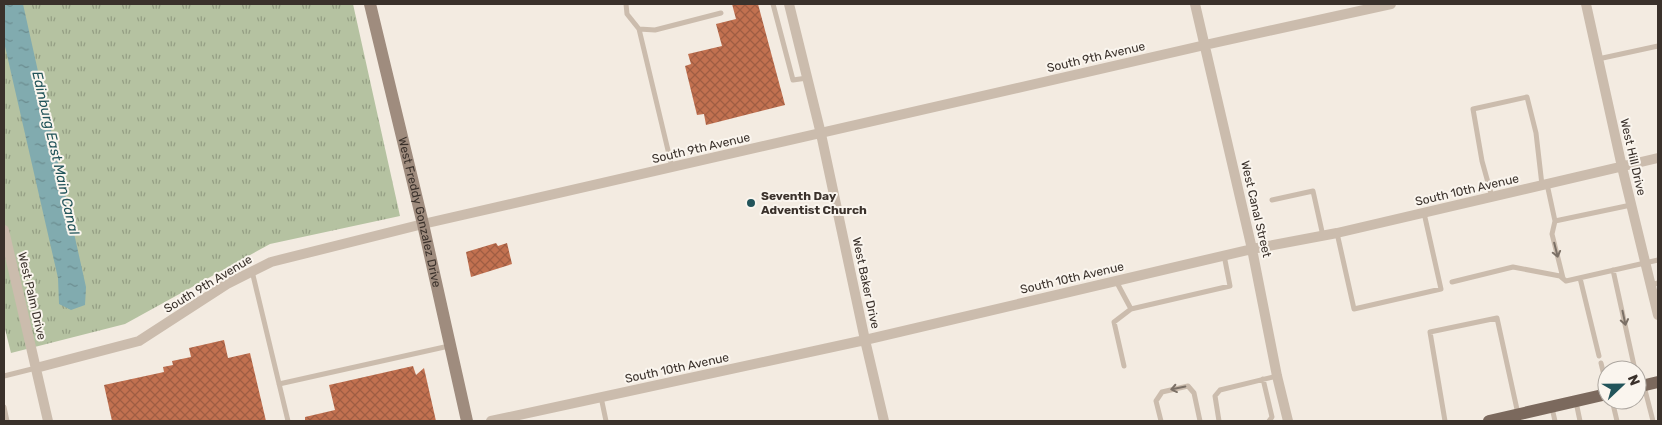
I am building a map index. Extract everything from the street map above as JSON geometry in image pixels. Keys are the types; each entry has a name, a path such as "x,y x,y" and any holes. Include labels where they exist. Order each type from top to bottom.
{"main road":[{"name":"West Freddy Gonzalez Drive","path":"370,4 423,224 467,421"},
{"path":"1489,421 1597,396"}],"street":[{"name":"West Baker Drive","path":"789,4 821,134 884,421"},
{"name":"West Canal Street","path":"1195,4 1252,249 1287,418"},
{"name":"South 9th Avenue","path":"36,368 139,341 227,284 271,262 423,224 1391,4"},
{"name":"West Hill Drive","path":"1586,4 1622,167 1646,263 1654,284 1658,315"},
{"name":"South 10th Avenue","path":"491,421 865,340 1252,249 1337,234 1658,158"},
{"name":"West Palm Drive","path":"4,230 8,262 48,421"}],"lane":[{"path":"626,4 627,14 640,30 672,168"},
{"path":"773,4 793,80 807,78"},
{"path":"640,30 655,30 721,14"},
{"path":"1598,59 1658,46"},
{"path":"1492,197 1482,161 1474,109 1528,97 1536,132 1544,185 1555,221 1552,234 1563,278"},
{"path":"1272,200 1312,191 1323,236"},
{"path":"1555,221 1631,204"},
{"path":"1337,234 1354,309 1441,289 1424,213"},
{"path":"1124,366 1114,322 1131,308 1230,286 1224,256"},
{"path":"1452,282 1513,268 1560,276 1566,281 1658,260"},
{"path":"1613,270 1633,360"},
{"path":"252,272 288,421"},
{"path":"1580,278 1599,356"},
{"path":"1116,281 1131,308"},
{"path":"1446,421 1430,332 1497,318 1518,415"},
{"path":"279,384 450,346"},
{"path":"4,376 36,368"},
{"path":"1219,421 1214,396 1217,392 1277,376"},
{"path":"1263,379 1271,419 1287,418"},
{"path":"1161,421 1156,401 1162,392 1188,386 1194,393 1200,421"},
{"path":"601,397 606,421"},
{"path":"1576,401 1580,421"},
{"path":"1647,406 1653,421"},
{"path":"4,407 7,421"},
{"path":"1551,407 1555,421"}],"green space":[{"path":"4,4 353,4 400,216 270,244 125,324 11,353 4,325"}],"water":[{"name":"Edinburg East Main Canal","path":"4,4 23,4 86,287 85,305 71,310 59,304 58,278 4,42"}],"building":[{"path":"732,4 758,4 785,105 706,125 704,114 697,115 685,66 691,64 688,54 722,46 716,24 736,19"},
{"path":"496,243 498,246 507,243 512,264 471,277 466,252"},
{"path":"224,340 228,358 250,353 266,421 112,421 104,385 164,372 163,367 173,365 172,361 191,357 189,348"},
{"path":"413,366 416,375 424,368 436,421 305,421 305,417 335,410 329,385"}],"place":[{"name":"Seventh Day Adventist Church","path":"751,203"}]}
